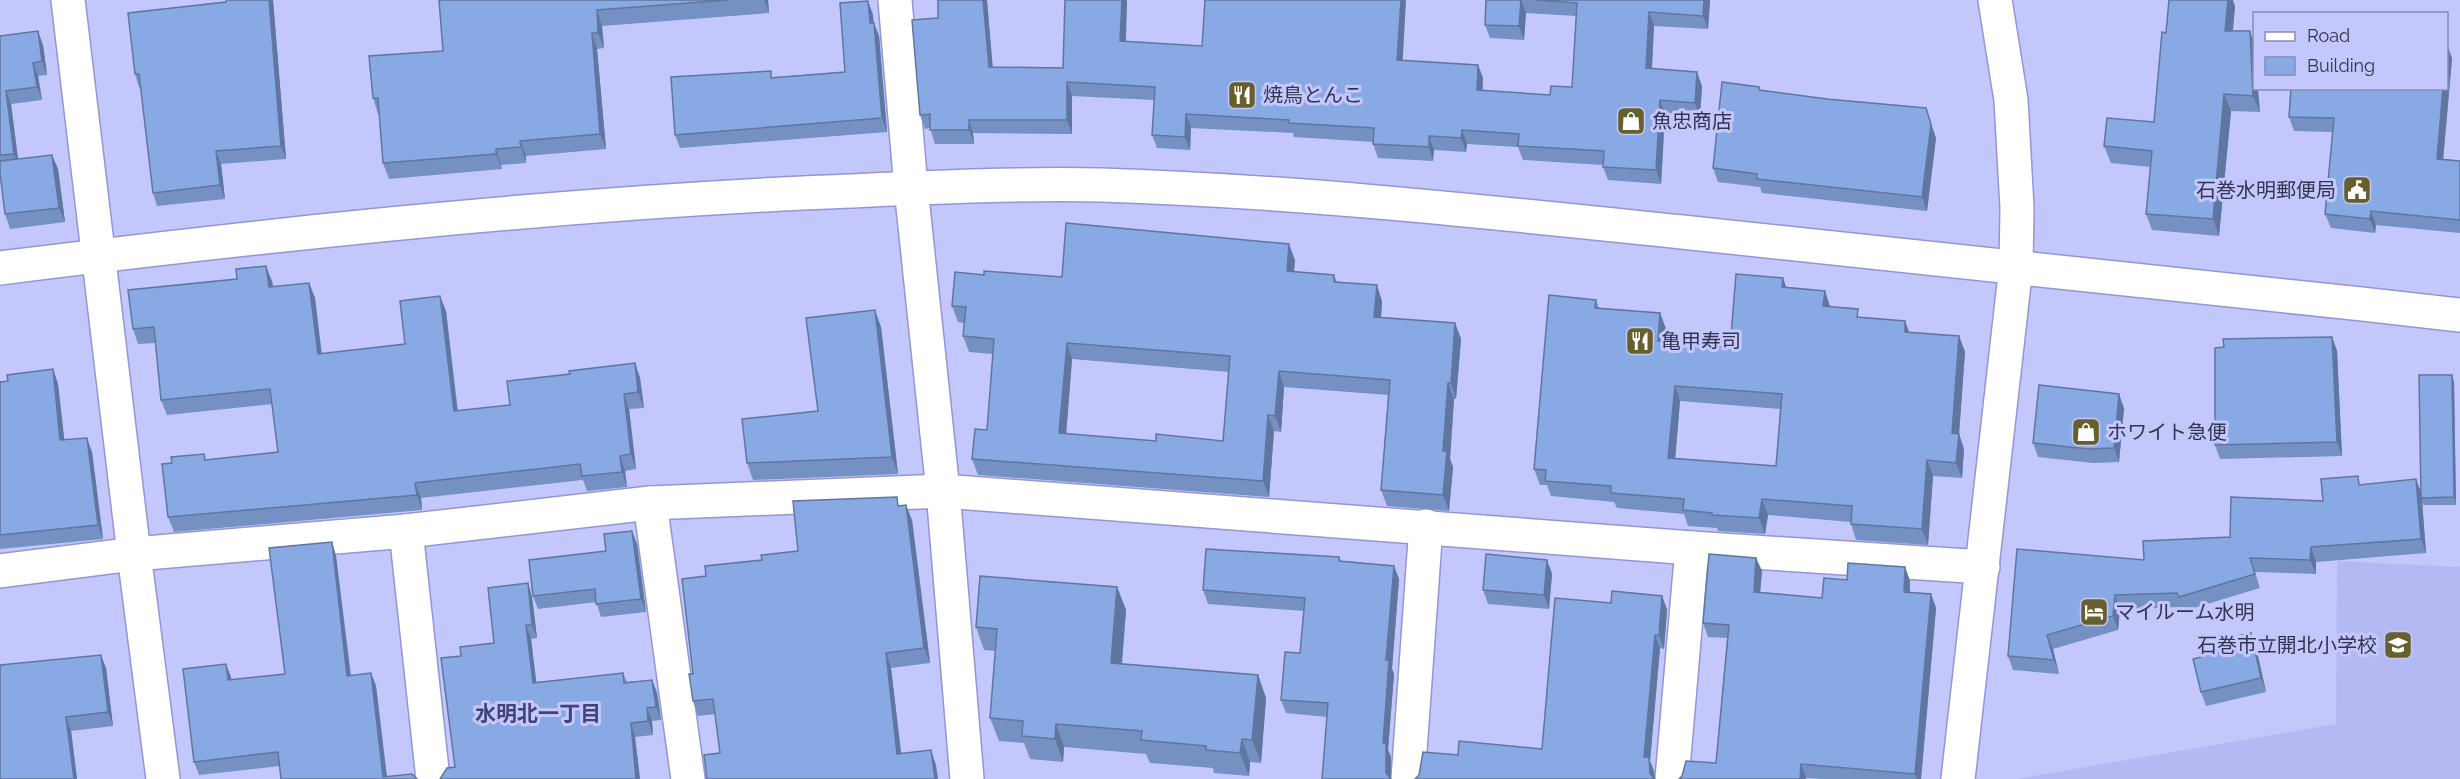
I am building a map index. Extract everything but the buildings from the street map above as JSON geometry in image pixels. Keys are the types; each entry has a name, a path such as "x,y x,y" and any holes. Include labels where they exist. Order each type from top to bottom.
{"street":[{"path":"68,0 97,256 164,779"},
{"path":"895,0 911,188 943,490 967,779"},
{"path":"1958,779 2016,266 2017,208 2011,100 1995,0"},
{"path":"0,268 524,211 653,200 911,188 1099,185 1364,200 2016,266 2460,315"},
{"path":"0,571 134,554 406,531 650,503 943,490 1692,548 1983,567"},
{"path":"650,503 688,779"},
{"path":"1408,779 1426,526"},
{"path":"406,531 433,779"},
{"path":"1672,779 1692,548"}],"shaded area":[{"name":"石巻市立開北小学校","path":"2337,561 2460,567 2460,779 2016,779 2336,724"}],"place":[{"name":"焼鳥とんこ","path":"1242,95"},
{"name":"魚忠商店","path":"1631,121"},
{"name":"石巻水明郵便局","path":"2357,190"},
{"name":"亀甲寿司","path":"1640,341"},
{"name":"ホワイト急便","path":"2086,432"},
{"name":"マイルーム水明","path":"2094,612"},
{"name":"石巻市立開北小学校","path":"2398,645"}],"district":[{"name":"水明北一丁目","path":"538,714"}]}
